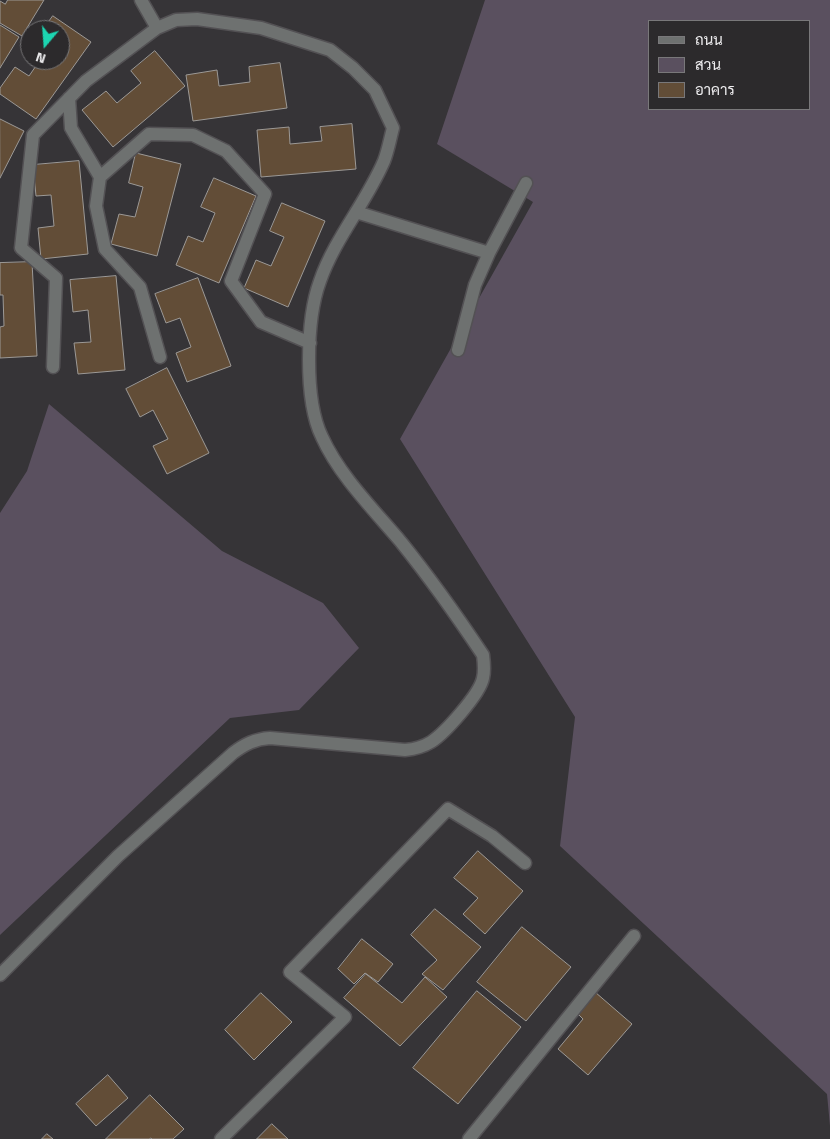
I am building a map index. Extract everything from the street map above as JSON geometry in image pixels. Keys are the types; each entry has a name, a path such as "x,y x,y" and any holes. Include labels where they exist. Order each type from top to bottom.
{"street":[{"path":"141,0 157,28"},
{"path":"0,975 118,856 242,746 258,739 270,738 405,750 418,748 433,741 446,730 479,689 485,668 483,655 418,564 339,467 321,436 314,412 310,390 310,343 314,304 320,281 339,240 384,161 393,128 375,90 353,68 330,50 261,28 197,18 176,20 157,28 86,81 33,135 21,248 56,278 53,367"},
{"path":"69,98 70,128 100,177 96,206 105,249 140,287 160,357"},
{"path":"100,177 149,134 193,135 226,151 265,194 231,280 261,322 310,343"},
{"path":"458,350 475,285 489,253 526,183"},
{"path":"356,212 489,253"},
{"path":"221,1139 345,1017 290,972 448,809 492,836 524,863"},
{"path":"469,1139 634,936"}],"green space":[{"path":"485,0 830,0 830,1126 827,1094 560,846 575,717 400,439 533,202 437,144"},
{"path":"49,404 222,551 323,603 359,648 299,710 230,718 0,935 0,513 27,471"}],"building":[{"path":"8,0 44,0 32,20 20,20 20,35 0,23 0,1 5,4"},
{"path":"53,16 59,20 50,20"},
{"path":"0,25 19,37 0,68"},
{"path":"70,28 91,42 36,119 0,94 0,88 15,67 29,76 33,70 70,70"},
{"path":"155,51 185,86 113,147 82,110 106,91 117,103 141,83 131,71"},
{"path":"280,63 287,108 193,121 186,75 217,70 219,86 250,82 249,67"},
{"path":"0,119 24,131 0,178"},
{"path":"352,124 356,169 261,177 257,130 289,127 290,144 322,141 320,127"},
{"path":"136,153 181,164 157,256 111,244 119,214 135,217 143,187 129,183"},
{"path":"79,161 88,254 41,259 38,228 54,226 51,195 36,196 33,165"},
{"path":"214,178 256,196 219,283 176,265 188,236 203,242 215,213 201,207"},
{"path":"282,203 325,221 288,307 244,288 256,260 271,266 284,237 270,231"},
{"path":"32,262 37,356 0,358 0,327 4,326 3,295 0,295 0,263"},
{"path":"116,276 125,370 78,374 74,343 91,342 88,310 73,312 70,280"},
{"path":"198,278 231,366 187,382 176,353 191,347 180,318 166,323 155,294"},
{"path":"167,368 209,453 167,474 153,446 168,439 153,410 140,417 126,389"},
{"path":"478,851 523,891 485,934 463,914 478,898 454,878"},
{"path":"435,909 481,947 443,990 422,974 437,960 411,935"},
{"path":"522,927 571,967 526,1021 477,982"},
{"path":"362,939 393,964 378,982 365,973 354,984 338,969"},
{"path":"366,974 402,1003 425,977 447,997 400,1046 344,998"},
{"path":"477,991 521,1027 458,1104 413,1068"},
{"path":"595,992 632,1024 588,1075 558,1049 583,1019 577,1013"},
{"path":"261,993 292,1022 254,1060 225,1030"},
{"path":"108,1075 128,1098 96,1126 76,1104"},
{"path":"150,1095 184,1129 173,1139 106,1139"},
{"path":"272,1124 288,1139 257,1139"},
{"path":"47,1134 53,1139 42,1139"}]}
